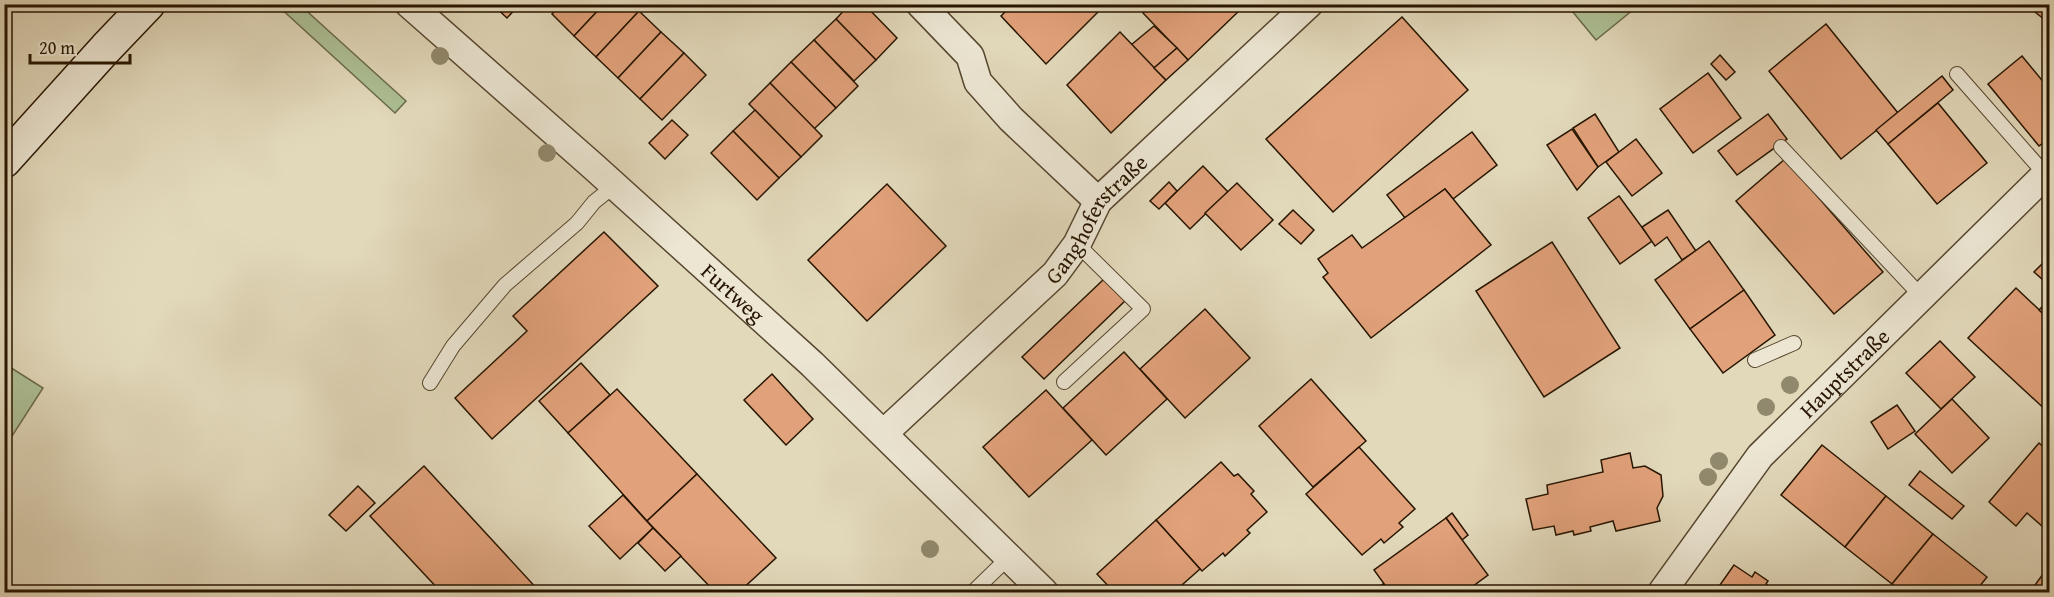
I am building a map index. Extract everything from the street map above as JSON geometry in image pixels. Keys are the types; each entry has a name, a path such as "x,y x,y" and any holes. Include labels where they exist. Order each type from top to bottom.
{"main road":[{"path":"4,161 148,4"}],"street":[{"name":"Furtweg","path":"409,4 812,364 1044,592"},
{"path":"920,4 970,56 978,82 1098,201"},
{"name":"Ganghoferstraße","path":"884,433 1055,274 1077,244 1098,201 1308,4"},
{"name":"Hauptstraße","path":"1662,592 1760,456 2047,172"}],"lane":[{"path":"1957,74 2047,172"},
{"path":"1781,147 1922,297"},
{"path":"430,383 453,346 505,285 576,223 594,202 614,186"},
{"path":"1064,382 1143,309 1077,244"},
{"path":"1755,360 1794,343"},
{"path":"973,592 1009,557"}],"green space":[{"path":"277,5 300,5 406,101 395,113"},
{"path":"1567,5 1639,5 1596,40"},
{"path":"5,364 43,388 5,447"}],"building":[{"path":"492,4 520,4 507,18"},
{"path":"561,4 604,4 574,36 552,14"},
{"path":"604,4 632,4 639,11 596,57 574,36"},
{"path":"850,4 864,4 897,38 876,60 836,19"},
{"path":"1013,4 1091,4 1098,12 1046,64 1001,16"},
{"path":"1151,4 1235,4 1240,10 1188,60 1143,13"},
{"path":"1855,4 1884,4 1883,11"},
{"path":"2025,4 2050,4 2050,24"},
{"path":"639,11 661,32 618,78 596,57"},
{"path":"1402,17 1468,90 1333,212 1266,139"},
{"path":"836,19 876,60 854,81 814,40"},
{"path":"1826,24 1898,113 1841,159 1769,71"},
{"path":"1154,26 1177,48 1154,68 1131,45"},
{"path":"661,32 684,53 640,99 618,78"},
{"path":"1120,32 1166,80 1111,133 1067,85"},
{"path":"814,40 858,86 836,108 791,62"},
{"path":"1177,48 1188,60 1166,80 1154,68"},
{"path":"684,53 706,75 662,120 640,99"},
{"path":"1720,55 1735,72 1726,80 1711,64"},
{"path":"2022,56 2050,90 2050,138 2039,146 1988,84"},
{"path":"791,62 836,108 814,129 770,83"},
{"path":"1708,73 1741,118 1693,153 1660,109"},
{"path":"1942,76 1953,90 1888,144 1876,130"},
{"path":"770,83 822,136 801,157 749,104"},
{"path":"1938,103 1987,163 1937,204 1888,144"},
{"path":"755,110 801,157 779,178 733,131"},
{"path":"1595,114 1619,152 1598,167 1573,128"},
{"path":"1768,114 1787,139 1737,175 1718,151"},
{"path":"672,120 688,135 665,159 649,143"},
{"path":"1572,129 1598,167 1577,190 1547,145"},
{"path":"733,131 779,178 757,200 711,153"},
{"path":"1472,132 1497,165 1453,199 1445,189 1405,218 1387,195"},
{"path":"1636,139 1662,173 1632,196 1606,162"},
{"path":"1785,159 1883,272 1834,314 1736,201"},
{"path":"1203,166 1228,192 1190,229 1165,203"},
{"path":"1169,182 1177,191 1159,209 1150,201"},
{"path":"1237,183 1273,220 1241,250 1205,213"},
{"path":"887,184 946,246 867,321 808,260"},
{"path":"1445,189 1491,245 1371,338 1323,277 1328,273 1318,259 1352,235 1362,248"},
{"path":"1619,196 1652,241 1620,264 1588,218"},
{"path":"1293,210 1314,230 1301,244 1279,224"},
{"path":"1668,210 1696,251 1682,260 1667,237 1655,246 1642,227"},
{"path":"604,232 658,286 492,439 455,398 527,331 513,316"},
{"path":"1709,241 1744,290 1690,329 1655,280"},
{"path":"1552,242 1620,348 1544,397 1476,291"},
{"path":"2050,256 2050,286 2034,272"},
{"path":"1104,279 1126,300 1044,379 1022,357"},
{"path":"2016,288 2050,320 2050,414 1968,338"},
{"path":"1744,290 1775,335 1723,373 1690,329"},
{"path":"2050,299 2050,320 2039,310"},
{"path":"1205,309 1250,358 1185,418 1140,369"},
{"path":"1940,341 1975,377 1941,409 1906,373"},
{"path":"1124,352 1167,399 1106,455 1063,408"},
{"path":"581,363 610,395 568,433 539,401"},
{"path":"772,374 813,419 786,445 744,400"},
{"path":"1311,379 1366,441 1313,487 1259,426"},
{"path":"617,389 697,474 647,521 568,433"},
{"path":"1046,390 1092,440 1029,497 983,447"},
{"path":"1952,399 1989,438 1952,473 1915,434"},
{"path":"1897,405 1915,431 1888,449 1871,422"},
{"path":"2039,443 2050,453 2050,533 2027,513 2016,526 1989,502"},
{"path":"1822,445 1886,496 1845,547 1781,495"},
{"path":"1359,447 1415,509 1399,523 1403,527 1384,543 1381,539 1362,555 1306,494"},
{"path":"1630,453 1633,468 1645,466 1661,475 1663,496 1657,508 1660,521 1616,531 1613,521 1590,527 1591,531 1574,535 1573,531 1556,535 1554,526 1533,530 1526,499 1548,494 1547,485 1603,472 1601,460"},
{"path":"1221,462 1234,476 1238,474 1254,491 1251,494 1267,512 1247,530 1250,533 1225,556 1223,553 1202,571 1156,520"},
{"path":"424,466 540,592 441,592 370,516"},
{"path":"1920,471 1964,506 1952,519 1909,485"},
{"path":"697,474 776,558 739,592 715,592 647,521"},
{"path":"358,486 375,503 346,531 329,515"},
{"path":"623,495 653,528 620,559 589,526"},
{"path":"1886,496 1933,534 1892,584 1845,547"},
{"path":"1452,513 1468,535 1462,540 1446,518"},
{"path":"1446,518 1488,575 1465,592 1390,592 1374,570"},
{"path":"1156,520 1200,569 1174,592 1114,592 1097,574"},
{"path":"653,528 681,556 665,571 638,543"},
{"path":"1933,534 1987,577 1975,592 1892,592 1896,588 1892,584"},
{"path":"1734,565 1752,577 1755,572 1768,581 1766,584 1778,592 1715,592"},
{"path":"2043,574 2050,578 2050,592 2030,592"},
{"path":"1383,584 1390,592 1372,592"}]}
